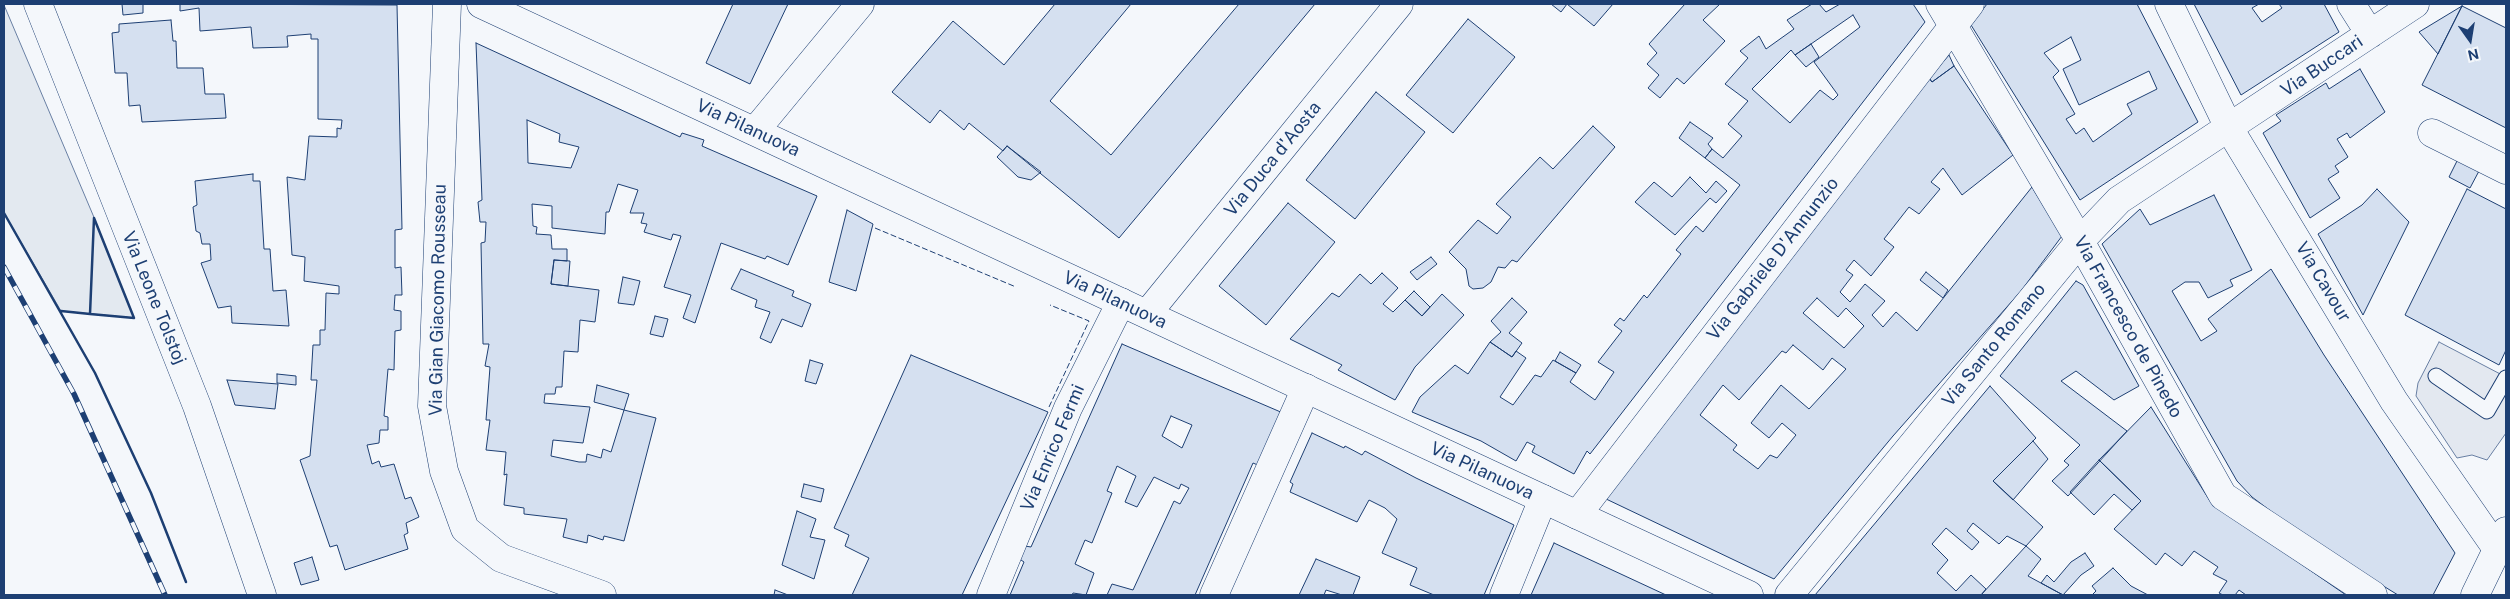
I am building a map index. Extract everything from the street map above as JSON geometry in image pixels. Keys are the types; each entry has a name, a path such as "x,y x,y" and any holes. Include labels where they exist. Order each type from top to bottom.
{"street":[{"name":"Via Leone Tolstoj","path":"38,4 197,406 262,595"},
{"name":"Via Gian Giacomo Rousseau","path":"447,4 432,406 444,471 465,529 501,558 602,595"},
{"name":"Via Pilanuova","path":"481,4 1749,595"},
{"path":"755,131 860,4"},
{"name":"Via Duca d'Aosta","path":"1147,314 1399,4"},
{"name":"Via Cavour","path":"2169,4 2229,128 2394,401 2502,540"},
{"path":"2351,4 2370,34"},
{"name":"Via Buccari","path":"2229,128 2415,4"},
{"name":"Via Francesco de Pinedo","path":"1954,11 2080,241 2224,496 2373,595"},
{"name":"Via Gabriele D'Annunzio","path":"1577,515 1954,11"},
{"name":"Via Santo Romano","path":"1789,595 2080,241 2119,200 2229,128"},
{"path":"2432,133 2506,170"},
{"name":"Via Enrico Fermi","path":"991,595 1068,408 1121,302"},
{"path":"1214,595 1306,388"},
{"path":"1504,595 1544,499"},
{"path":"2475,595 2502,540"}],"lane":[{"path":"2436,376 2487,411 2506,378"}],"shaded area":[{"path":"4,5 93,215 134,318 61,311 4,213"},
{"path":"2439,342 2506,377 2506,433 2487,460 2472,455 2457,458 2416,396 2418,383"}],"building":[{"path":"122,4 143,4 143,13 123,15"},
{"path":"180,4 397,5 402,229 395,230 395,268 401,267 402,295 395,295 394,310 401,311 401,330 395,331 394,370 388,369 384,416 388,417 388,430 380,430 379,443 367,445 372,464 379,461 381,467 394,464 405,499 411,497 419,517 406,523 408,533 404,535 408,549 345,570 337,545 330,547 300,460 310,456 317,380 311,380 313,345 320,345 320,330 325,330 326,293 339,294 339,286 304,281 305,257 292,255 287,177 305,180 309,136 337,137 337,128 341,129 342,120 318,119 318,39 311,39 311,34 287,36 288,47 253,48 251,27 200,31 199,8 180,11"},
{"path":"733,4 788,4 750,84 706,63"},
{"path":"1055,4 1131,4 1050,101 1111,155 1239,4 1315,4 1119,238 1007,146 1003,151 969,123 964,130 940,110 930,123 892,92 953,21 1004,65"},
{"path":"1551,4 1567,4 1561,12"},
{"path":"1567,4 1613,4 1594,26"},
{"path":"1685,4 1720,4 1703,20 1725,41 1684,84 1677,78 1660,98 1648,88 1659,75 1647,64 1657,53 1649,44"},
{"path":"1812,4 1819,4 1826,12 1840,4 1913,4 1925,22 1590,454 1587,451 1574,474 1532,452 1535,446 1527,442 1516,461 1481,441 1412,412 1420,397 1455,365 1468,374 1490,342 1512,357 1516,351 1526,358 1500,397 1513,405 1535,375 1541,377 1553,360 1576,373 1570,382 1595,400 1614,372 1598,362 1622,331 1614,325 1620,318 1624,321 1644,295 1647,298 1681,254 1676,250 1696,226 1703,232 1740,185 1705,158 1712,149 1723,158 1742,136 1728,124 1748,101 1725,84 1748,58 1740,51 1759,36 1766,49 1794,29 1787,20","holes":["1853,15 1860,27 1814,62 1838,95 1833,100 1820,90 1790,123 1752,89 1791,50 1795,55"]},
{"path":"1987,4 2137,4 2198,122 2080,200 1971,25","holes":["2071,37 2081,60 2063,69 2079,105 2149,71 2157,89 2127,104 2132,114 2093,142 2084,128 2076,134 2066,119 2075,114 2053,77 2059,71 2044,53"]},
{"path":"2194,4 2259,4 2252,8 2262,22 2282,8 2279,4 2324,4 2339,32 2241,95"},
{"path":"2462,6 2506,28 2506,128 2422,85"},
{"path":"2462,6 2438,54 2419,32"},
{"path":"1468,19 1515,57 1453,133 1406,95"},
{"path":"171,20 173,41 176,41 177,68 203,68 205,94 224,94 226,118 142,122 140,105 129,106 127,73 115,73 112,33 119,32 119,24"},
{"path":"476,43 680,137 682,133 704,140 702,146 817,196 788,265 767,256 765,259 721,243 695,323 683,318 691,295 664,287 681,236 673,234 671,240 644,232 647,224 641,223 644,213 630,213 638,190 618,184 609,212 606,212 605,234 552,228 552,206 532,204 533,226 537,227 536,234 551,235 552,249 567,249 567,261 554,260 551,284 599,290 595,322 580,320 578,352 564,351 562,387 556,387 555,394 545,394 544,403 590,407 583,443 553,440 551,456 579,462 586,462 587,454 601,458 603,449 611,452 624,410 656,418 624,541 604,536 603,540 588,535 587,543 563,537 567,519 524,514 524,508 504,505 507,474 504,475 506,452 486,450 490,420 486,420 490,367 485,366 489,344 483,344 481,243 485,242 486,222 480,222 478,202 482,200","holes":["527,120 560,134 559,142 579,147 571,168 528,163"]},
{"path":"1811,44 1819,57 1806,67 1795,55"},
{"path":"1949,55 1954,66 1932,82 1929,78"},
{"path":"1954,66 2013,155 1962,195 1943,168 1931,182 1940,189 1919,214 1909,207 1884,239 1894,247 1871,276 1854,260 1846,270 1853,275 1840,292 1850,302 1865,284 1885,301 1872,315 1883,327 1896,312 1917,331 2032,187 2062,236 2021,291 1893,436 1774,579 1604,498 1929,78 1932,82","holes":["1817,298 1838,317 1846,308 1864,326 1844,348 1803,313","1793,345 1823,370 1832,358 1846,369 1809,409 1781,385 1751,423 1769,438 1782,423 1796,435 1777,458 1770,455 1758,469 1733,450 1737,445 1700,415 1723,385 1739,400 1782,351 1786,353"]},
{"path":"2360,69 2385,112 2350,138 2347,133 2337,139 2348,157 2335,166 2339,172 2328,179 2340,198 2310,218 2263,133 2281,121 2276,115 2326,83 2329,89"},
{"path":"1376,92 1425,132 1355,219 1306,180"},
{"path":"1690,122 1713,138 1708,144 1712,149 1705,158 1679,138"},
{"path":"1593,126 1615,147 1517,262 1512,260 1505,268 1498,267 1491,282 1483,288 1473,289 1469,286 1466,269 1449,252 1478,220 1497,234 1511,217 1496,204 1540,157 1553,169"},
{"path":"1007,146 1041,172 1031,180 1018,177 997,157"},
{"path":"2458,159 2479,171 2470,188 2449,177"},
{"path":"253,174 253,181 260,181 264,249 270,249 273,291 286,290 289,326 232,323 231,306 218,308 201,263 211,260 210,244 202,244 200,233 196,231 193,207 197,205 195,181"},
{"path":"1690,177 1706,193 1716,181 1727,191 1716,203 1710,198 1675,235 1635,202 1654,182 1672,197"},
{"path":"2377,189 2409,222 2363,315 2318,234 2362,205"},
{"path":"2467,189 2506,209 2506,350 2499,365 2405,315"},
{"path":"2214,195 2252,270 2230,280 2233,286 2208,298 2199,282 2185,282 2172,291 2201,341 2217,331 2208,319 2271,269 2324,355 2455,553 2433,595 2398,595 2312,542 2252,497 2237,481 2102,244 2140,209 2150,225"},
{"path":"1288,203 1335,242 1266,325 1219,286"},
{"path":"847,210 873,224 856,291 829,282"},
{"path":"1431,257 1437,264 1417,280 1410,272"},
{"path":"554,260 570,261 568,286 551,284"},
{"path":"741,269 794,291 792,296 811,304 802,327 782,319 771,343 760,338 770,312 755,307 757,300 731,289"},
{"path":"1926,272 1948,290 1943,298 1920,280"},
{"path":"1382,273 1398,288 1383,304 1393,312 1405,300 1422,316 1442,294 1464,315 1415,367 1395,400 1338,370 1342,365 1290,339 1332,293 1339,297 1360,274 1371,284"},
{"path":"623,277 640,281 634,305 618,303"},
{"path":"2076,281 2083,285 2139,386 2114,400 2076,371 2061,381 2127,431 2068,496 2052,481 2069,465 2064,461 2080,445 2000,376"},
{"path":"1414,291 1430,307 1422,316 1405,300"},
{"path":"1512,298 1527,312 1509,333 1522,343 1512,357 1490,342 1501,332 1491,321"},
{"path":"655,316 668,319 663,337 650,334"},
{"path":"1122,344 1283,413 1260,466 1253,463 1195,595 1107,595 1112,584 1133,590 1174,501 1180,504 1189,488 1181,484 1179,489 1154,477 1137,507 1125,502 1136,476 1117,466 1107,491 1112,493 1092,543 1085,540 1075,564 1094,573 1086,595 1073,593 1072,595 1010,595 1024,562 1018,558 1025,546 1031,547","holes":["1171,416 1192,425 1182,448 1162,436"]},
{"path":"1560,352 1581,365 1576,373 1555,361"},
{"path":"911,355 1048,412 962,595 852,595 869,558 845,546 849,535 834,528"},
{"path":"810,360 823,364 816,384 805,381"},
{"path":"277,374 296,376 296,385 277,383"},
{"path":"227,380 278,384 275,409 235,405"},
{"path":"597,385 629,394 624,410 594,402"},
{"path":"1990,386 2036,438 1993,481 2043,527 2026,546 2007,536 1999,544 1973,523 1967,531 1979,542 1972,550 1946,528 1932,544 1948,560 1937,573 1956,591 1971,575 1986,589 1981,595 1815,595"},
{"path":"2151,407 2210,501 2346,595 2246,595 2239,590 2235,595 2223,595 2219,593 2227,581 2213,574 2218,567 2194,551 2182,566 2165,553 2156,565 2114,529 2141,501 2099,460"},
{"path":"1312,433 1362,455 1365,451 1514,525 1484,595 1434,595 1410,585 1417,568 1382,553 1397,519 1385,508 1369,500 1357,522 1290,492 1293,484 1290,482"},
{"path":"2033,441 2048,459 2013,500 1993,481"},
{"path":"2099,460 2141,501 2132,510 2114,494 2094,515 2070,492"},
{"path":"804,484 824,489 821,502 801,497"},
{"path":"797,511 816,519 810,537 825,540 814,579 782,565"},
{"path":"1554,543 1666,595 1531,595"},
{"path":"2026,546 2041,559 2028,576 2063,595 1981,595"},
{"path":"2085,553 2094,566 2081,575 2063,595 2041,583 2047,575 2054,582 2071,562"},
{"path":"312,557 319,580 301,585 294,563"},
{"path":"1316,559 1360,577 1353,595 1342,595 1326,590 1324,595 1299,595"},
{"path":"2113,568 2131,586 2148,595 2092,595 2096,591 2092,586"},
{"path":"775,590 788,595 774,595"}],"railway":[{"path":"4,267 74,394 165,595"}],"fence":[{"path":"875,228 1016,287"},
{"path":"1049,407 1089,321 1050,305"}],"wall":[{"path":"4,213 95,373 151,493 186,582"},
{"path":"94,218 134,318 90,314 94,218"},
{"path":"61,311 90,314"}]}
